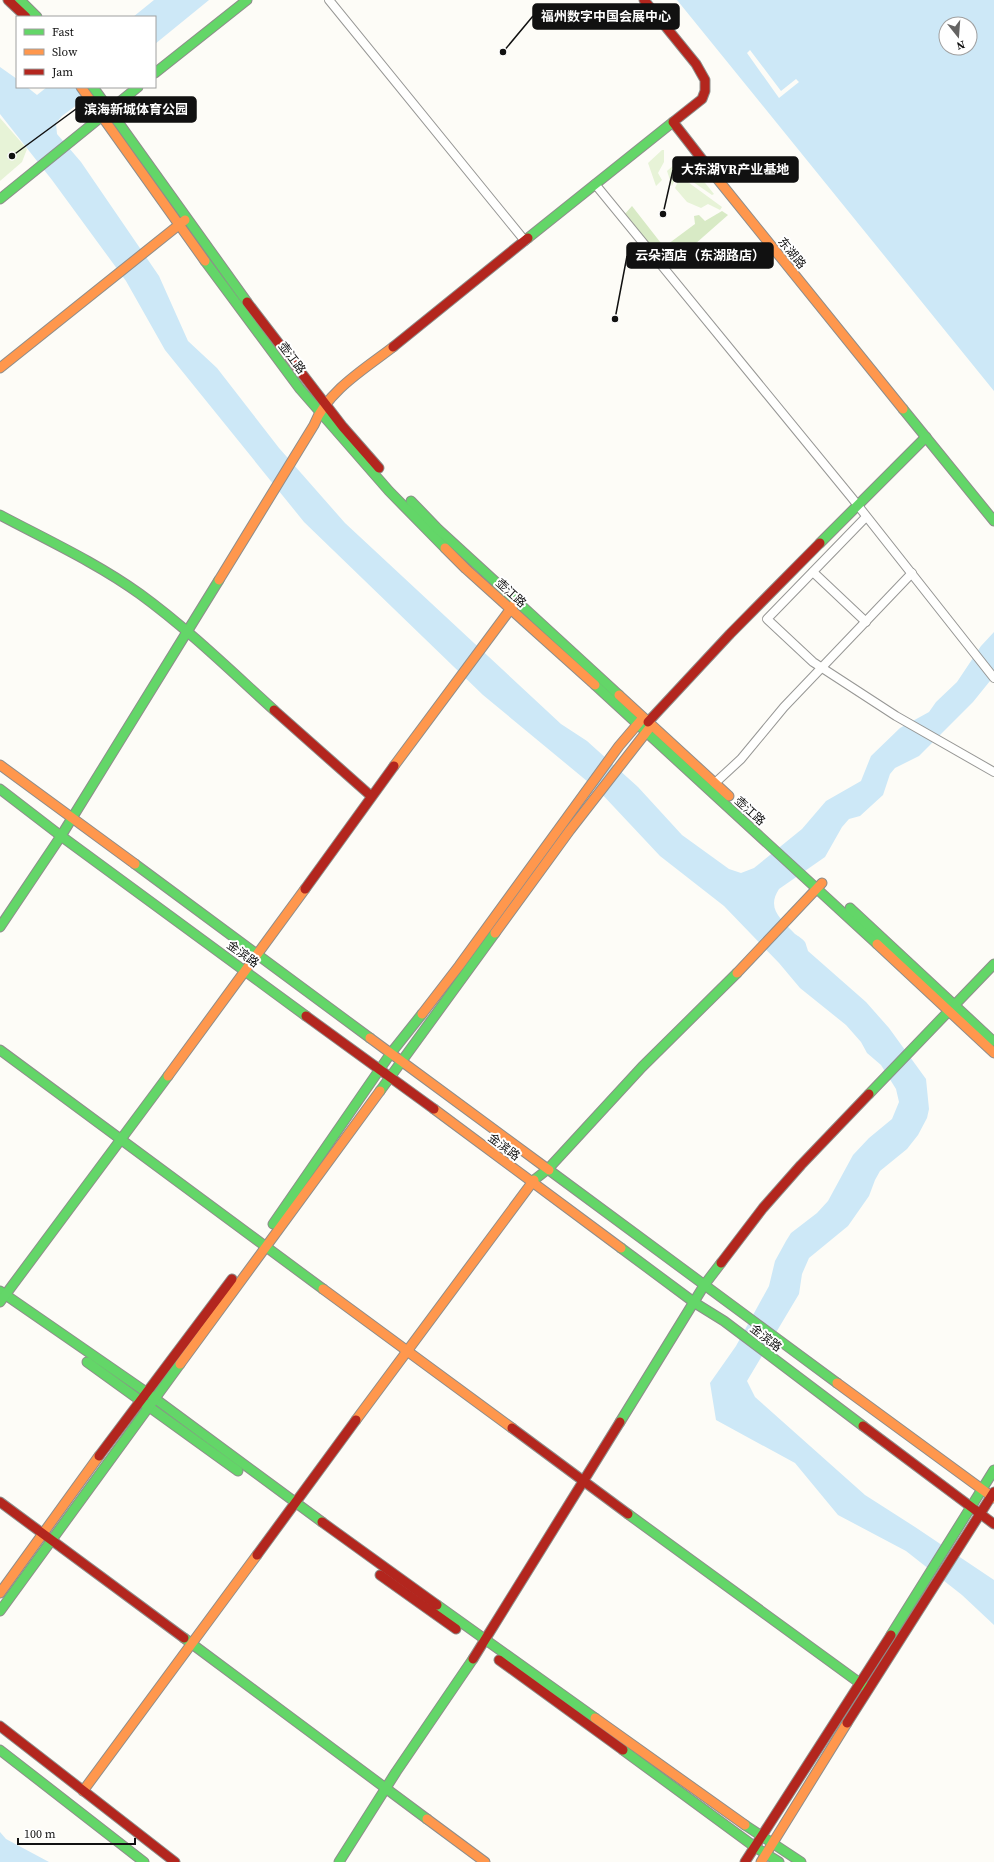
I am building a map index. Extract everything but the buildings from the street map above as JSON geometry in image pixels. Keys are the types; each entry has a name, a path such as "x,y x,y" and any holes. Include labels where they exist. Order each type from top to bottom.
{"main road":[{"path":"8,0 25,16"},
{"path":"20,0 36,16"},
{"path":"156,72 247,0"},
{"path":"0,927 61,836 70,818 314,425 323,408 345,385 702,99 706,91 705,80 696,64 644,0"},
{"name":"壶江路","path":"82,88 92,103 106,113 187,218 323,408 342,439 466,569 510,609 715,783 774,844"},
{"name":"壶江路","path":"94,88 100,97 106,113 179,224 242,313 323,408 395,485 438,529 517,601 645,724 774,844 952,1008 994,1042"},
{"path":"0,199 137,88"},
{"name":"东湖路","path":"673,122 744,214 994,521"},
{"path":"0,368 187,218"},
{"path":"0,1611 48,1537 144,1396 263,1244 402,1061 584,805 619,746 645,724 730,634 926,437"},
{"path":"0,515 128,585 186,631 371,796"},
{"path":"517,601 371,796 246,971 122,1139 1,1298 144,1396 292,1506 483,1643 772,1844 801,1862"},
{"path":"0,1593 48,1537 152,1402 263,1244 380,1069 584,805 629,754 645,724"},
{"name":"金滨路","path":"0,765 61,836 103,854 256,955 392,1053 982,1489 993,1495"},
{"name":"金滨路","path":"0,789 70,818 103,854 246,971 695,1304 724,1321 994,1524"},
{"path":"83,1791 531,1182 548,1168 642,1067 744,966 801,908 820,886"},
{"path":"339,1862 386,1787 483,1643 695,1304 705,1284 763,1208 801,1165 994,964"},
{"name":"壶江路","path":"952,1008 994,1053"},
{"path":"0,1050 584,1482 868,1689"},
{"path":"745,1862 860,1684 919,1591 970,1506 994,1470"},
{"path":"763,1858 868,1689 993,1495"},
{"path":"0,1502 192,1643 485,1862"},
{"path":"483,1643 755,1847 763,1858 779,1862"},
{"path":"0,1726 175,1862"},
{"path":"0,1750 144,1862"}],"street":[{"path":"329,0 524,241"},
{"path":"595,184 858,506 994,678"},
{"path":"866,517 767,619 813,662 896,716 994,772"},
{"path":"813,572 866,622"},
{"path":"715,783 741,759 784,707 823,668 912,573"}],"green space":[{"path":"0,118 27,149 22,162 0,181"},
{"path":"662,150 664,150 664,162 658,173 662,180 656,186 648,163"},
{"path":"683,157 685,159 672,186 667,171"},
{"path":"689,163 714,194 712,195 683,175"},
{"path":"680,177 722,207 720,210 708,204 701,208 687,202 675,188"},
{"path":"632,206 664,247 695,224 694,216 699,215 705,221 722,211 728,215 678,259 661,261 624,215"}],"water":[{"path":"154,0 209,0 156,43 156,16 134,16"},
{"path":"677,0 994,0 994,391"},
{"path":"0,67 16,78 16,88 28,88 37,95 46,88 100,88 62,116 56,123 57,134 81,162 159,276 188,341 217,368 279,448 345,523 561,724 587,741 638,787 682,835 729,869 741,873 754,868 802,829 826,801 861,781 871,756 900,728 929,712 936,702 957,682 981,646 994,632 994,676 973,702 919,756 895,768 890,774 883,795 860,816 849,819 842,827 825,857 779,889 775,896 775,908 780,918 804,941 808,951 866,1002 889,1028 926,1079 929,1109 927,1118 918,1135 907,1149 880,1171 869,1196 848,1226 809,1258 802,1274 799,1294 747,1381 755,1397 865,1495 994,1580 994,1625 962,1595 906,1551 838,1515 795,1463 716,1420 710,1383 736,1346 769,1286 775,1261 786,1241 791,1233 817,1213 828,1201 853,1155 869,1138 892,1119 899,1102 896,1089 881,1065 867,1053 861,1042 846,1025 800,988 779,963 724,906 660,856 599,791 483,695 304,522 165,350 126,281 52,180 0,114"},
{"path":"0,1832 6,1839 49,1862 0,1862"}],"pier":[{"path":"750,50 781,91 796,79 799,82 779,98 747,53"}],"traffic: fast":[{"path":"20,0 36,16"},
{"path":"156,72 247,0"},
{"path":"94,88 247,302"},
{"path":"0,199 137,88"},
{"path":"528,238 673,122"},
{"path":"205,261 300,389 389,491 445,548"},
{"path":"903,409 994,521"},
{"path":"820,543 926,437"},
{"path":"411,501 438,529 619,695"},
{"path":"0,515 107,572 140,594 192,636 274,710"},
{"path":"0,927 61,836 219,580"},
{"path":"595,685 877,944"},
{"path":"0,789 61,836 306,1016"},
{"path":"135,864 370,1038"},
{"path":"850,908 993,1041"},
{"path":"380,1091 495,933"},
{"path":"869,1094 994,964"},
{"path":"534,1180 548,1169 642,1067 737,973"},
{"path":"273,1224 391,1053 422,1014"},
{"path":"0,1050 323,1289"},
{"path":"0,1302 168,1076"},
{"path":"549,1170 837,1383"},
{"path":"621,1248 695,1303 724,1321 863,1426"},
{"path":"620,1422 705,1284 721,1263"},
{"path":"0,1291 146,1392 322,1522"},
{"path":"87,1362 238,1471"},
{"path":"0,1611 180,1364"},
{"path":"891,1635 994,1470"},
{"path":"628,1514 868,1689"},
{"path":"437,1605 595,1718"},
{"path":"184,1638 427,1819"},
{"path":"339,1862 396,1772 473,1659"},
{"path":"0,1750 144,1862"},
{"path":"623,1750 755,1847 779,1862"},
{"path":"745,1825 801,1862"}],"traffic: slow":[{"path":"82,88 205,261"},
{"path":"715,176 903,409"},
{"path":"0,368 185,220"},
{"path":"219,580 328,401 348,381 393,347"},
{"path":"445,548 466,569 595,685"},
{"path":"394,766 515,603"},
{"path":"619,695 729,796"},
{"path":"422,1014 459,966 619,746 642,719"},
{"path":"495,933 570,830 651,726"},
{"path":"0,765 135,864"},
{"path":"737,973 822,883"},
{"path":"168,1076 305,889"},
{"path":"877,944 994,1053"},
{"path":"370,1038 549,1170"},
{"path":"180,1364 380,1091"},
{"path":"434,1109 621,1248"},
{"path":"356,1420 534,1180"},
{"path":"323,1289 512,1428"},
{"path":"837,1383 994,1498"},
{"path":"0,1593 99,1456"},
{"path":"83,1791 257,1555"},
{"path":"595,1718 745,1825"},
{"path":"761,1862 847,1723"},
{"path":"427,1819 485,1862"}],"traffic: jam":[{"path":"8,0 25,16"},
{"path":"644,0 696,64 705,80 705,91 702,99 673,122 715,176"},
{"path":"393,347 528,238"},
{"path":"247,302 343,427 379,468"},
{"path":"648,722 730,634 820,543"},
{"path":"274,710 371,796"},
{"path":"305,889 394,766"},
{"path":"306,1016 434,1109"},
{"path":"721,1263 763,1208 801,1165 869,1094"},
{"path":"99,1456 232,1279"},
{"path":"257,1555 356,1420"},
{"path":"473,1659 620,1422"},
{"path":"863,1426 994,1524"},
{"path":"512,1428 628,1514"},
{"path":"847,1723 994,1492"},
{"path":"0,1502 184,1638"},
{"path":"322,1522 437,1605"},
{"path":"380,1575 456,1629"},
{"path":"745,1862 891,1635"},
{"path":"499,1660 623,1750"},
{"path":"0,1726 175,1862"}],"place":[{"name":"福州数字中国会展中心","path":"503,52"},
{"name":"滨海新城体育公园","path":"12,156"},
{"name":"大东湖VR产业基地","path":"663,214"},
{"name":"云朵酒店（东湖路店）","path":"615,319"}]}
